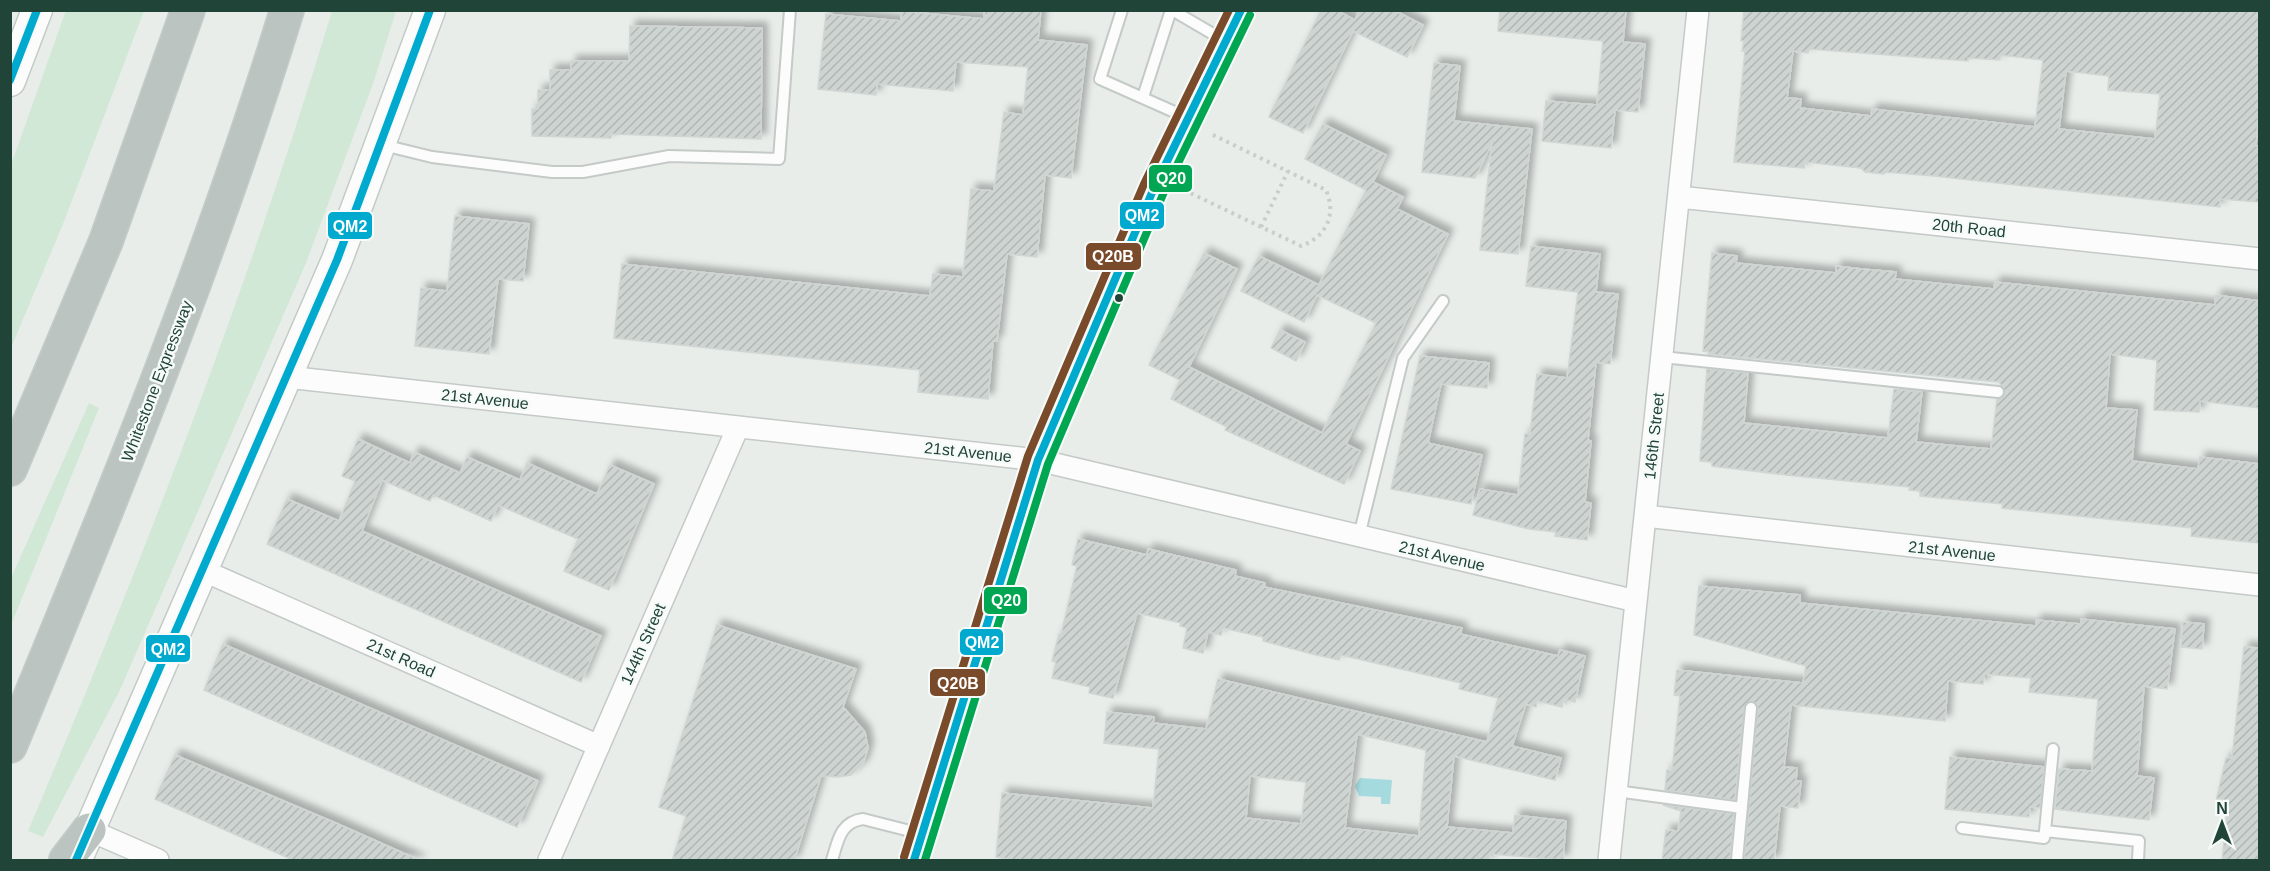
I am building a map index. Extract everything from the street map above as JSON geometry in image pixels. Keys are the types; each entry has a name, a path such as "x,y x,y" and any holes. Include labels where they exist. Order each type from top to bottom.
{"highway":[{"path":"10,469 106,241 188,10"},
{"name":"Whitestone Expressway","path":"10,746 163,367 249,131 287,10"},
{"path":"66,861 89,830"}],"main road":[{"path":"10,81 37,10"},
{"path":"76,861 287,377 382,144 430,10"}],"street":[{"path":"914,861 1038,460 1154,188 1199,125 1225,41 1241,10"},
{"name":"146th Street","path":"1609,861 1698,10"},
{"name":"20th Road","path":"1679,197 2259,259"},
{"name":"21st Avenue","path":"287,377 1038,460 1636,602"},
{"name":"144th Street","path":"549,861 738,428"},
{"name":"21st Avenue","path":"1645,516 2259,585"},
{"name":"21st Road","path":"202,570 599,746"},
{"path":"89,830 158,861"}],"lane":[{"path":"382,144 432,158 552,172 583,172 669,156 779,159 790,10"},
{"path":"1122,10 1100,79 1199,125"},
{"path":"1143,97 1172,10 1225,41"},
{"path":"1359,536 1403,358 1443,301"},
{"path":"1662,357 1998,392"},
{"path":"1737,861 1751,708"},
{"path":"1962,828 2044,838 2053,749"},
{"path":"1616,791 1742,808"},
{"path":"832,861 842,830 856,820 874,821 922,834"},
{"path":"2045,831 2139,841 2138,861"}],"path":[{"path":"1184,190 1301,246 1312,242 1328,225 1331,207 1326,190 1199,125"},
{"path":"1262,227 1288,171"}],"green space":[{"path":"66,10 144,11 63,224 11,348 11,165"},
{"path":"332,11 396,11 374,81 306,263 120,690 43,837 28,831 112,629 191,425 265,219"},
{"path":"89,403 99,408 11,625 11,578"}],"water":[{"path":"1360,778 1392,780 1390,804 1381,804 1381,797 1359,796 1355,786"}],"building":[{"path":"985,10 1041,10 1038,40 1087,45 1071,178 1045,175 1037,257 1007,254 997,341 993,341 988,399 918,392 920,370 614,338 622,264 930,296 933,274 963,277 971,189 994,191 1004,112 1023,115 1028,67 956,62 953,91 877,84 876,95 818,89 826,14 901,21 902,11 984,19"},
{"path":"1321,10 1336,10 1355,20 1359,10 1394,10 1423,25 1407,57 1353,31 1303,133 1269,117"},
{"path":"1500,10 1626,10 1623,42 1645,44 1638,112 1615,110 1611,148 1542,141 1546,101 1597,105 1603,41 1498,31"},
{"path":"1744,10 2259,10 2259,107 2256,146 2259,146 2259,202 2220,199 2220,207 1934,176 1865,172 1861,168 1805,162 1804,168 1734,162 1745,51 1742,51 1744,41 1741,41","holes":["1809,49 1968,61 1968,58 2000,60 2000,55 2043,60 2035,127 1872,109 1871,116 1800,108 1801,99 1787,98 1793,51 1808,53","2066,71 2109,76 2108,90 2160,94 2155,139 2059,129"]},
{"path":"630,26 762,28 761,139 611,134 611,138 532,136 532,109 538,109 538,90 550,90 550,70 571,70 571,61 629,61"},
{"path":"1434,63 1460,66 1454,121 1532,129 1518,254 1480,250 1492,143 1475,178 1422,172"},
{"path":"1323,124 1386,155 1373,182 1403,197 1397,209 1448,234 1346,444 1360,451 1344,484 1225,430 1227,427 1171,399 1180,380 1149,365 1204,253 1237,269 1189,367 1322,433 1376,323 1317,295 1304,322 1241,291 1259,256 1319,285 1366,190 1305,159"},
{"path":"455,216 529,224 523,281 498,279 489,354 415,346 421,288 447,291"},
{"path":"1531,246 1600,254 1596,292 1618,294 1610,364 1596,362 1588,440 1591,441 1585,502 1591,503 1587,540 1555,536 1556,532 1529,529 1473,515 1480,489 1518,495 1525,434 1530,434 1537,374 1567,378 1578,292 1526,286"},
{"path":"1712,253 1737,256 1736,263 1836,273 1836,266 1896,272 1895,279 1994,289 1995,282 2215,305 2216,295 2259,301 2259,408 2200,401 2199,412 2154,410 2157,360 2110,354 2106,408 2137,410 2132,461 2198,469 2200,457 2259,464 2259,543 2191,536 2192,528 2002,508 2003,504 1920,496 1920,491 1909,490 1910,487 1712,466 1712,462 1700,461 1707,369 1748,373 1744,423 1888,438 1894,389 1922,392 1916,442 1991,449 1997,399 2004,397 2005,392 1999,382 1708,354 1709,352 1703,351"},
{"path":"1280,330 1305,342 1296,361 1271,348"},
{"path":"1420,356 1489,363 1487,388 1441,384 1428,443 1482,455 1471,504 1391,489"},
{"path":"358,439 410,463 414,452 460,473 467,457 520,480 527,463 597,494 610,465 654,484 609,590 564,571 578,539 498,505 491,521 433,495 430,501 382,480 362,531 601,636 581,682 267,544 287,499 339,521 355,481 342,476"},
{"path":"1078,539 1147,555 1148,549 1236,570 1235,576 1265,583 1264,587 1462,628 1460,634 1558,656 1560,650 1585,656 1575,702 1563,699 1562,707 1537,701 1536,707 1526,704 1512,746 1561,758 1555,780 1454,756 1447,827 1513,833 1515,815 1566,821 1563,860 1490,854 1489,861 1022,861 996,857 1002,793 1153,808 1159,749 1104,743 1107,712 1154,717 1153,723 1206,729 1218,679 1487,742 1498,698 1459,689 1461,683 1341,655 1339,660 1312,654 1263,641 1263,637 1223,628 1221,635 1208,632 1203,653 1183,648 1187,628 1180,626 1181,623 1137,613 1113,698 1089,693 1090,687 1052,678 1056,662 1052,661 1059,634 1061,635 1077,566 1072,565","holes":["1357,734 1426,750 1419,836 1345,828","1250,776 1306,782 1301,824 1246,818"]},
{"path":"1699,586 1800,595 1800,603 2036,626 2036,620 2081,624 2081,619 2175,629 2167,689 2144,686 2137,776 2154,778 2149,820 2055,809 2059,769 2092,771 2098,699 2029,692 2031,678 1984,674 1983,684 1948,681 1945,721 1791,705 1784,767 1797,768 1796,781 1801,781 1798,808 1780,806 1774,861 1744,861 1758,705 1751,701 1744,707 1735,800 1665,790 1667,770 1672,771 1680,696 1674,695 1677,670 1803,683 1806,666 1694,635"},
{"path":"2183,622 2204,624 2202,649 2181,647"},
{"path":"717,625 856,669 843,707 865,732 868,748 863,764 851,775 821,776 794,861 672,861 686,816 659,807"},
{"path":"223,644 538,781 517,827 204,690"},
{"path":"2244,647 2259,648 2259,861 2222,861 2228,802 2216,801 2226,758 2232,758"},
{"path":"175,755 421,861 295,861 155,799"},
{"path":"1950,757 2044,767 2040,808 2030,807 2029,817 1945,809"},
{"path":"1663,805 1734,814 1730,861 1662,861 1666,830 1678,831 1681,811"}],"transit line":[{"name":"QM2","path":"10,80 37,10"},
{"name":"QM2","path":"76,860 337,260 430,10"},
{"name":"Q20B","path":"904,857 1028,456 1144,184 1229,10"},
{"name":"QM2","path":"914,860 1038,460 1154,188 1241,10"},
{"name":"Q20","path":"925,860 1048,464 1164,192 1250,15"}]}
